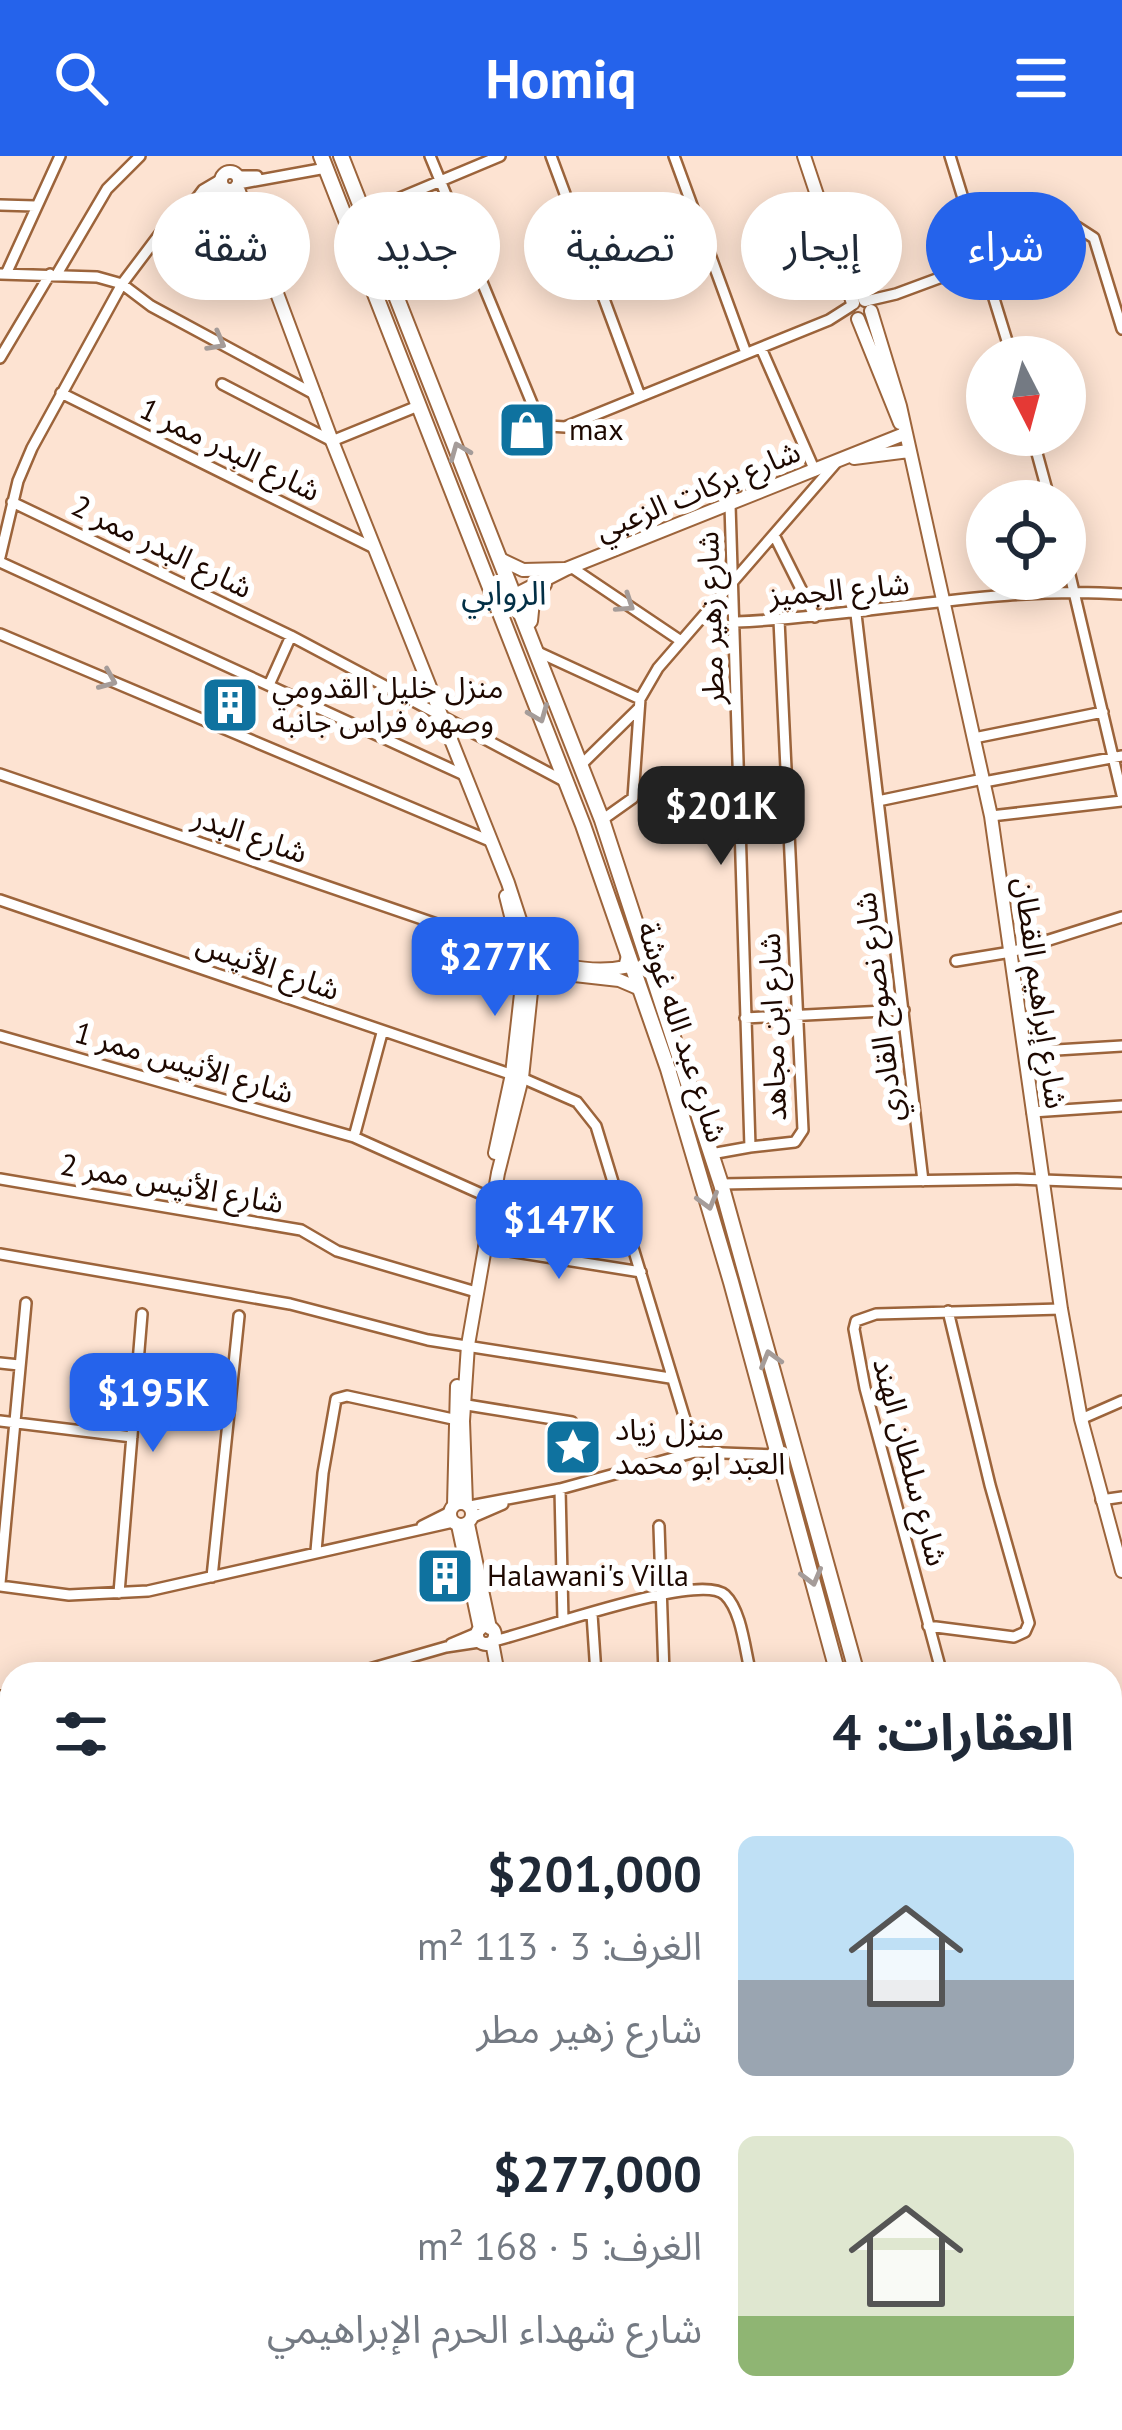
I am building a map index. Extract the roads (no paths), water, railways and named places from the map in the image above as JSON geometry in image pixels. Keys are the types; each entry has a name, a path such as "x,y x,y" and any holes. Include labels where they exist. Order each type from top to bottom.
{"main road":[{"name":"شارع عبد الله غوشة","path":"341,156 356,192"},
{"name":"شارع عبد الله غوشة","path":"324,162 566,781 640,989 700,1170 835,1662"},
{"name":"شارع عبد الله غوشة","path":"399,300 602,820 721,1184 854,1662"},
{"path":"530,632 532,602 544,584"}],"street":[{"path":"60,156 3,274 53,274 122,284 151,306 316,395"},
{"path":"0,358 107,190 140,156"},
{"path":"430,156 539,420 549,426 565,427 926,283"},
{"path":"413,192 500,156"},
{"path":"551,156 640,396"},
{"path":"674,156 746,353"},
{"name":"شارع إبراهيم القطان","path":"804,156 900,406 946,604 991,816 1040,1180 1081,1420 1122,1570"},
{"path":"950,156 962,192"},
{"path":"220,160 248,220 465,775 528,962 517,1076 472,1292"},
{"path":"324,162 203,190 164,224 122,284 32,448 0,560 465,775"},
{"path":"0,205 35,206"},
{"path":"1086,231 1094,238 1122,328"},
{"path":"996,300 1006,336"},
{"path":"761,348 815,471"},
{"path":"221,384 332,441 418,406"},
{"name":"شارع البدر ممر 1","path":"61,394 377,550"},
{"name":"شارع بركات الزعبي","path":"495,605 569,568 815,471 903,429"},
{"name":"شارع بركات الزعبي","path":"841,460 909,451"},
{"path":"581,765 639,704 658,668 734,578 841,460"},
{"name":"شارع البدر ممر 2","path":"13,502 291,635 566,781"},
{"name":"شارع زهير مطر","path":"730,505 750,1147"},
{"path":"774,535 815,617"},
{"name":"شارع بركات الزعبي","path":"502,560 523,570 569,568"},
{"path":"569,568 681,641"},
{"name":"شارع الجميز","path":"1086,592 1122,594"},
{"name":"شارع الجميز","path":"736,622 986,600"},
{"path":"991,816 1122,798 1118,757 1078,600"},
{"name":"شارع نصوح القادري","path":"856,614 923,1180"},
{"name":"شارع ابن مجاهد","path":"750,1147 795,1142 802,1130 778,620"},
{"path":"0,634 490,841"},
{"path":"269,685 291,635"},
{"path":"538,652 639,704"},
{"path":"602,820 633,798 639,704"},
{"path":"974,738 1103,712"},
{"path":"878,801 1118,757"},
{"name":"شارع البدر","path":"0,774 485,942 528,962"},
{"name":"شارع الأنيس","path":"0,900 517,1076 578,1102 592,1115 695,1452"},
{"path":"956,962 1011,952 1122,917"},
{"path":"528,962 611,969 625,967 628,955"},
{"path":"528,962 619,980 640,989"},
{"path":"745,1018 904,1010"},
{"path":"354,1137 382,1033"},
{"name":"شارع الأنيس ممر 1","path":"0,1036 354,1137 486,1196"},
{"path":"1024,1052 1122,1046"},
{"path":"494,1662 461,1514 459,1420 464,1344 486,1196 517,1076"},
{"path":"1032,1112 1122,1106"},
{"path":"711,1154 750,1147"},
{"name":"شارع الأنيس ممر 2","path":"0,1179 301,1230 337,1251 472,1292"},
{"path":"721,1184 1122,1183"},
{"path":"484,1247 641,1272"},
{"path":"0,1254 290,1304 428,1340 670,1378"},
{"path":"26,1303 0,1585 69,1594 119,1593 212,1577 422,1526 695,1452 778,1455"},
{"name":"شارع سلطان الهند","path":"938,1662 865,1388 854,1329 864,1316 1061,1309"},
{"path":"928,1626 1014,1636 1025,1632 1029,1623 948,1311"},
{"path":"119,1593 142,1314"},
{"path":"212,1577 239,1316"},
{"path":"0,1363 19,1365"},
{"path":"316,1551 336,1399 347,1396 459,1420"},
{"path":"1081,1420 1122,1401"},
{"path":"460,1404 572,1422"},
{"path":"0,1421 132,1437"},
{"path":"560,1490 563,1622"},
{"path":"1101,1500 1122,1497"},
{"path":"659,1526 663,1662"},
{"path":"400,1662 486,1636 563,1622 695,1587 725,1595 733,1606 749,1662"},
{"path":"592,1614 595,1662"}],"place":[{"name":"max","path":"527,430"},
{"name":"منزل خليل القدومي وصهره فراس جانبه","path":"230,705"},
{"name":"منزل زياد العبد ابو محمد","path":"573,1447"},
{"name":"Halawani's Villa","path":"445,1576"}],"district":[{"name":"الروابي","path":"504,593"}]}
